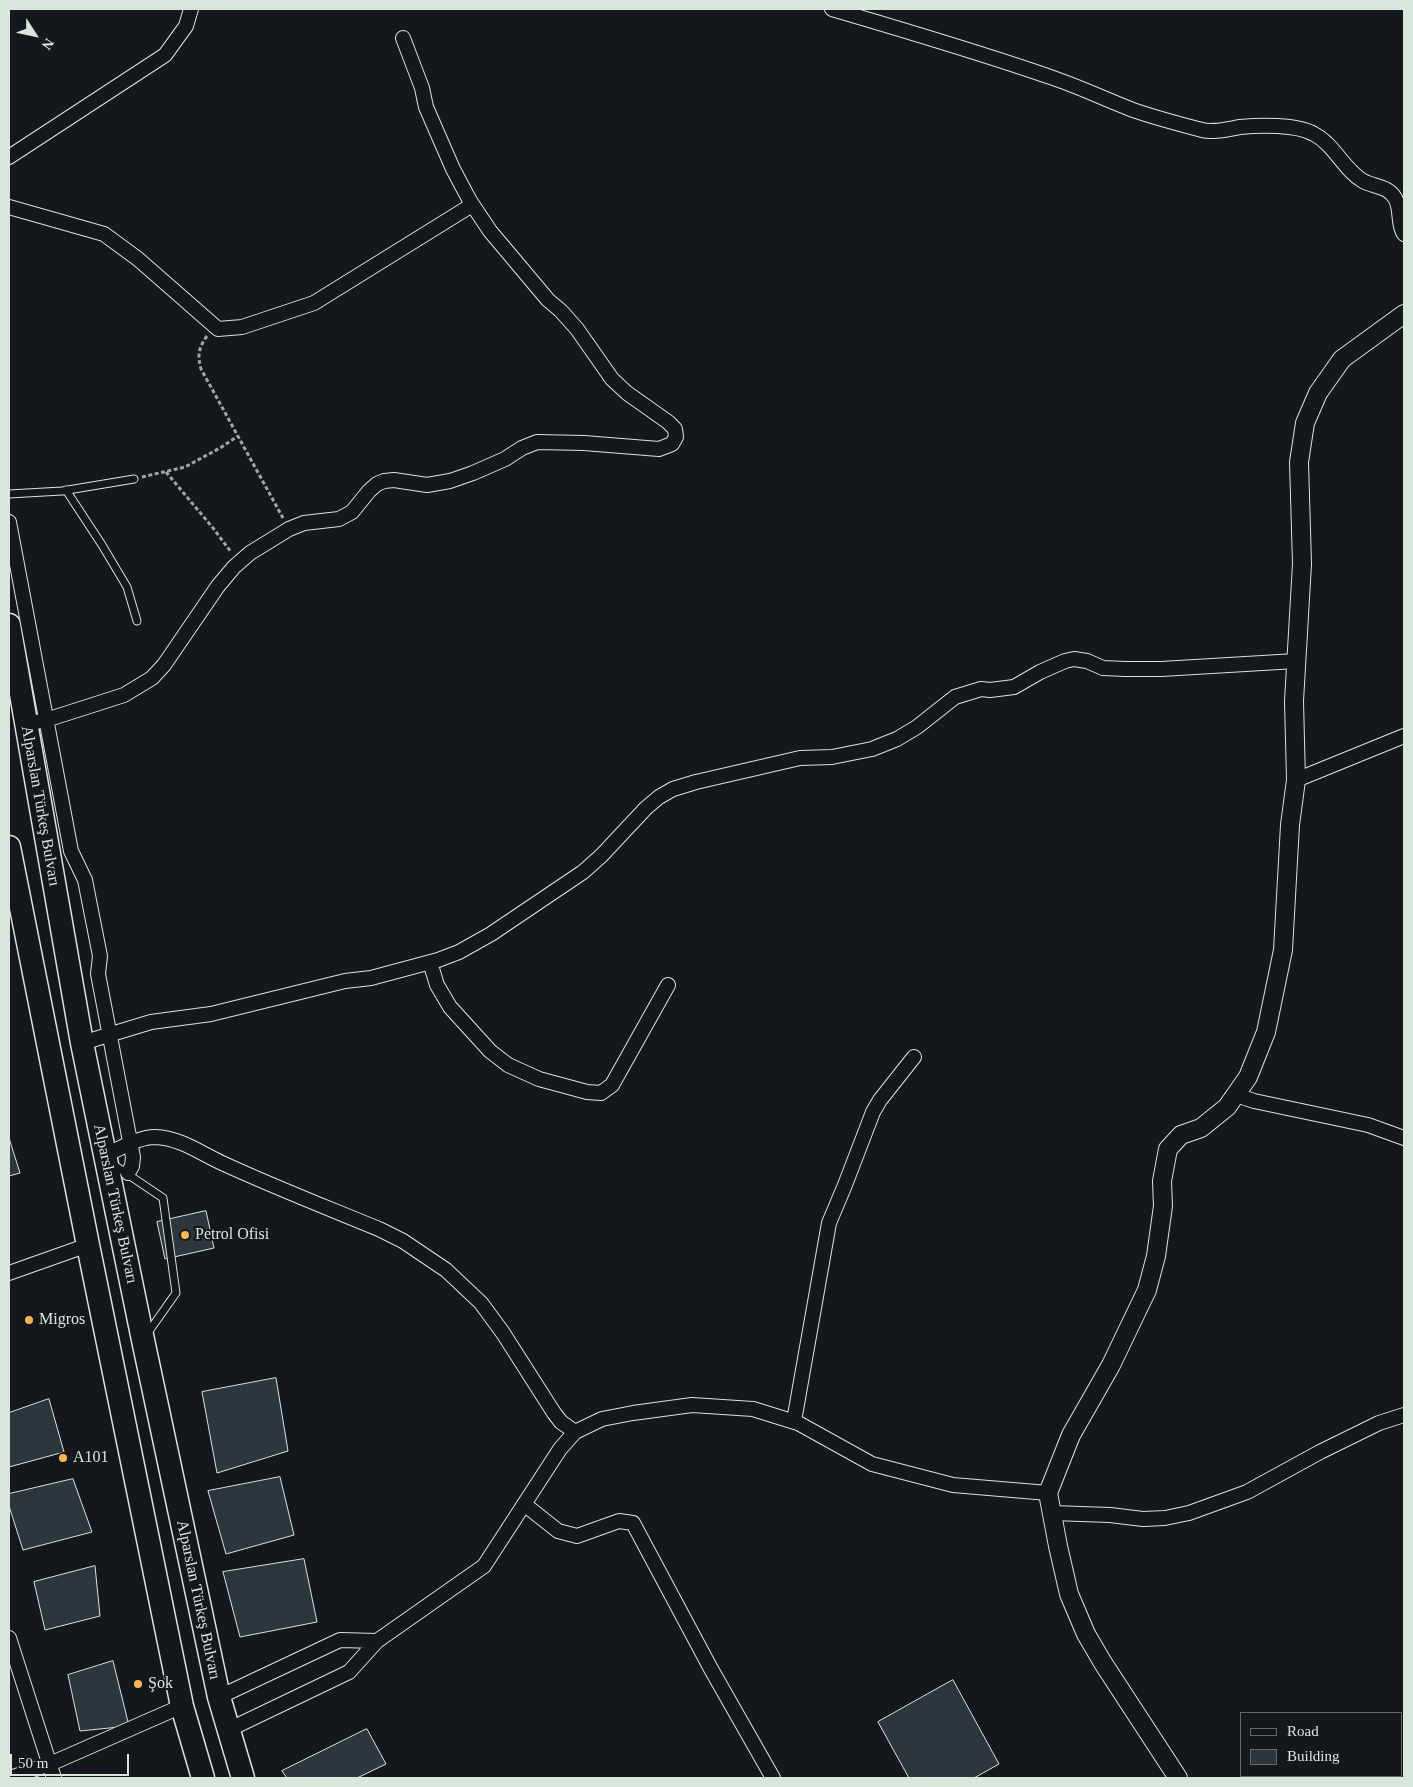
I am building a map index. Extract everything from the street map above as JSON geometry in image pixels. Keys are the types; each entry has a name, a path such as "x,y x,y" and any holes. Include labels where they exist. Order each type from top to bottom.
{"main road":[{"name":"Alparslan Türkeş Bulvarı","path":"9,625 36,722 82,1043 142,1340 219,1697 243,1778"},
{"name":"Alparslan Türkeş Bulvarı","path":"9,847 182,1706 203,1778"}],"street":[{"path":"9,157 166,56 186,26 191,9"},
{"path":"832,9 964,48 1058,80 1142,113 1206,131 1243,127 1273,127 1301,129 1314,134 1333,149 1343,163 1362,180 1389,190 1398,206 1401,230 1404,234"},
{"path":"36,722 124,694 152,678 164,665 218,586 250,553 289,529 304,523 339,519 352,512 377,484 394,480 427,485 450,481 473,474 536,442 568,442 659,449 672,444 676,437 675,429 668,422 612,379 576,329 561,311 548,300 490,232 472,205 453,168 426,107 422,88 403,38"},
{"path":"9,207 104,234 138,259 218,329 242,327 314,303 472,205"},
{"path":"1178,1778 1086,1634 1070,1594 1058,1546 1048,1493 1071,1435 1111,1365 1146,1290 1156,1256 1162,1206 1162,1181 1168,1149 1181,1135 1201,1128 1227,1107 1248,1077 1266,1032 1283,950 1290,825 1296,780 1294,702 1302,564 1299,462 1304,423 1318,393 1342,359 1404,314"},
{"path":"9,522 36,722 72,851 85,880 95,927 100,956 98,974 108,1034 131,1144 132,1166 128,1173"},
{"path":"82,1043 151,1022 211,1014 336,983 371,978 459,952 473,945 584,872 646,808 659,797 673,789 800,758 832,757 872,749 897,740 955,697 982,689 1014,687 1065,660 1088,662 1103,668 1125,669 1161,669 1296,661"},
{"path":"1296,780 1404,736"},
{"path":"430,962 437,985 450,1008 490,1051 508,1065 539,1079 587,1092 602,1093 612,1085 668,985"},
{"path":"794,1422 829,1223 846,1185 872,1112 914,1057"},
{"path":"1236,1095 1254,1101 1368,1125 1404,1138"},
{"path":"105,1157 142,1139 153,1137 186,1144 220,1163 403,1241 446,1270 481,1303 503,1333 554,1413 561,1422 576,1432"},
{"path":"9,1273 88,1245"},
{"path":"228,1730 349,1672 377,1641 484,1566 560,1449 576,1432 602,1420 633,1413 692,1405 753,1409 794,1422 872,1464 953,1485 1048,1493"},
{"path":"1052,1513 1143,1518 1165,1518 1189,1513 1247,1492 1320,1452 1380,1423 1404,1415"},
{"path":"524,1504 558,1531 577,1536 619,1521 633,1523 711,1669 773,1778"},
{"path":"9,1639 52,1771"},
{"path":"219,1697 340,1640 377,1641"},
{"path":"10,1778 52,1771 182,1706"}],"lane":[{"path":"9,494 66,490 134,479"},
{"path":"66,490 127,587 137,621"},
{"path":"105,1157 163,1198 176,1293 142,1340"}],"path":[{"path":"218,329 206,336 200,347 198,357 200,369 289,529"},
{"path":"134,479 185,467 238,436"},
{"path":"166,472 213,528 238,564"}],"building":[{"path":"9,1138 20,1173 9,1176"},
{"name":"Petrol Ofisi","path":"206,1211 214,1248 165,1259 157,1222"},
{"path":"276,1378 288,1451 217,1473 202,1392"},
{"path":"49,1399 64,1452 9,1467 9,1413"},
{"path":"280,1477 294,1535 226,1554 208,1491"},
{"path":"73,1479 92,1532 23,1550 9,1506 9,1494"},
{"path":"304,1559 317,1622 240,1637 223,1572"},
{"path":"95,1566 100,1616 45,1630 34,1582"},
{"path":"113,1661 129,1726 80,1731 68,1675"},
{"path":"953,1680 999,1764 974,1778 909,1778 878,1722"},
{"path":"367,1729 386,1764 357,1778 287,1778 282,1771"}],"place":[{"name":"Petrol Ofisi","path":"185,1235"},
{"name":"Migros","path":"29,1320"},
{"name":"A101","path":"63,1458"},
{"name":"Şok","path":"138,1684"}]}
